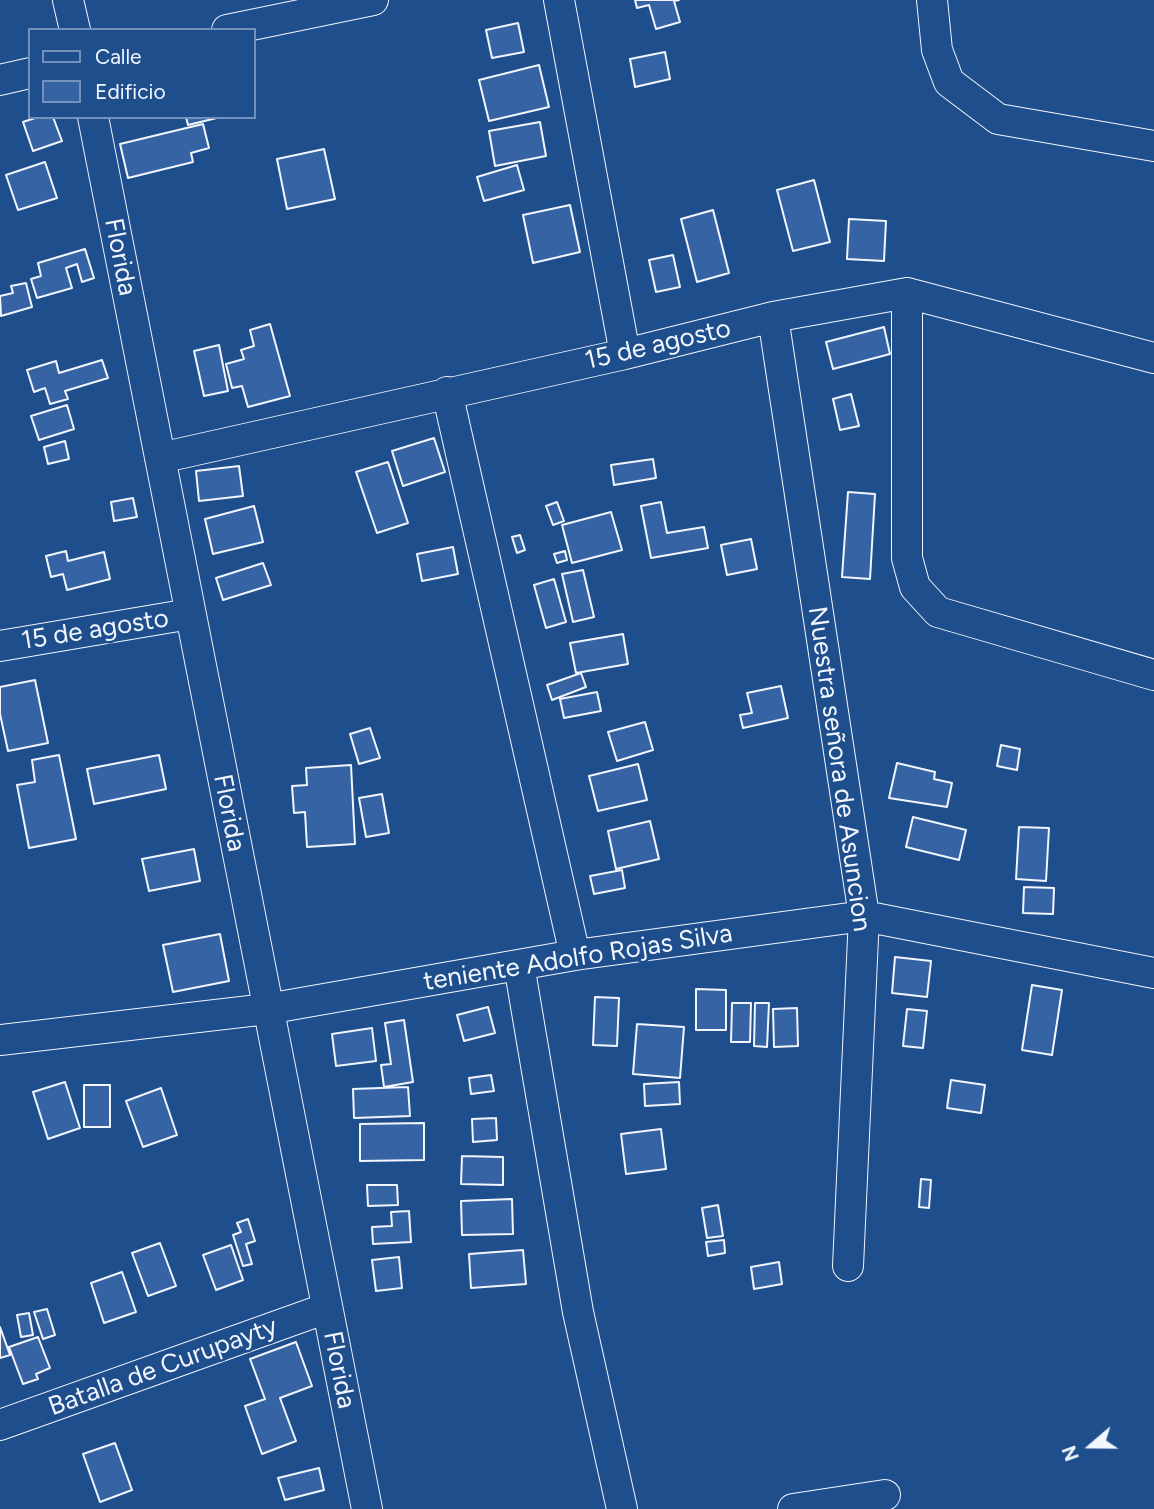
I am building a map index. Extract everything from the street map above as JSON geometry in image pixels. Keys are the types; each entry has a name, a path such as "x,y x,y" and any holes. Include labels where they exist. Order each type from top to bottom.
{"street":[{"path":"68,0 75,28"},
{"path":"237,28 373,0"},
{"path":"559,0 625,354"},
{"path":"932,0 937,50 949,82 998,119 1154,146"},
{"path":"0,80 28,73"},
{"name":"Florida","path":"93,119 367,1509"},
{"path":"907,293 907,558 915,587 938,612 1154,675"},
{"name":"15 de agosto","path":"160,458 625,354 773,317 907,293 1154,358"},
{"name":"Nuestra señora de Asuncion","path":"773,317 864,916 848,1266"},
{"path":"447,392 575,955"},
{"name":"15 de agosto","path":"0,646 190,614"},
{"name":"teniente Adolfo Rojas Silva","path":"0,1040 267,1009 575,955 864,916 1154,973"},
{"path":"519,965 578,1312 622,1509"},
{"name":"Batalla de Curupayty","path":"0,1425 327,1308"},
{"path":"793,1509 885,1495"}],"building":[{"path":"635,0 679,0 674,1 680,22 656,29 649,5 637,8"},
{"path":"518,23 524,52 492,58 486,30"},
{"path":"665,52 670,79 635,87 630,59"},
{"path":"539,65 549,107 489,121 479,80"},
{"path":"32,119 54,119 62,141 33,151 23,122"},
{"path":"186,119 213,119 188,125"},
{"path":"540,122 546,156 495,166 489,131"},
{"path":"203,124 209,148 191,153 193,162 128,178 120,144"},
{"path":"324,149 335,199 287,209 277,159"},
{"path":"45,162 57,198 18,210 6,175"},
{"path":"517,165 524,190 484,201 477,177"},
{"path":"814,180 830,242 793,251 777,190"},
{"path":"570,205 580,252 533,263 523,215"},
{"path":"713,210 729,273 697,282 681,219"},
{"path":"849,219 886,221 884,261 847,259"},
{"path":"85,249 94,278 82,282 77,264 66,268 72,288 37,298 31,279 41,276 38,263"},
{"path":"673,255 680,287 656,292 649,260"},
{"path":"26,283 32,307 1,316 0,296 13,293 11,286"},
{"path":"270,324 290,396 248,407 242,386 232,388 226,364 244,359 241,350 254,346 250,330"},
{"path":"884,327 890,354 833,369 826,342"},
{"path":"219,345 228,391 204,396 194,351"},
{"path":"102,360 108,378 65,391 68,399 50,404 45,388 34,392 27,370 56,361 59,373"},
{"path":"851,394 859,426 840,430 833,399"},
{"path":"67,405 74,429 39,440 31,416"},
{"path":"434,438 445,472 403,486 392,451"},
{"path":"65,441 69,459 48,464 44,447"},
{"path":"653,459 656,478 614,485 611,465"},
{"path":"388,462 408,523 377,533 356,472"},
{"path":"239,466 243,496 199,501 196,471"},
{"path":"848,492 875,494 870,579 842,577"},
{"path":"133,498 137,517 114,521 111,502"},
{"path":"557,502 564,521 553,525 546,506"},
{"path":"661,502 667,533 704,527 708,548 651,558 641,506"},
{"path":"254,506 263,542 213,554 205,519"},
{"path":"611,512 622,550 572,563 562,525"},
{"path":"520,535 525,550 517,553 512,537"},
{"path":"751,539 757,569 727,575 721,545"},
{"path":"453,547 458,574 422,581 417,554"},
{"path":"66,551 68,561 104,552 110,579 67,590 63,574 51,577 46,556"},
{"path":"565,551 567,560 557,563 554,554"},
{"path":"263,563 271,585 223,600 216,578"},
{"path":"583,570 594,617 573,622 562,574"},
{"path":"554,579 566,622 546,628 534,585"},
{"path":"623,634 628,664 576,673 570,643"},
{"path":"581,673 586,687 552,700 547,685"},
{"path":"35,680 48,743 8,751 0,714 0,687"},
{"path":"781,686 788,718 743,728 740,715 752,713 747,693"},
{"path":"597,692 601,711 564,718 560,699"},
{"path":"645,722 653,750 617,761 608,732"},
{"path":"370,728 380,758 359,764 350,734"},
{"path":"1001,745 1020,749 1017,770 997,766"},
{"path":"59,755 76,839 29,848 17,785 35,782 32,760"},
{"path":"159,755 166,789 94,804 87,769"},
{"path":"897,763 935,772 934,779 952,783 947,807 889,798"},
{"path":"638,764 647,800 598,811 589,776"},
{"path":"351,765 355,844 307,847 305,812 294,813 292,786 307,785 306,768"},
{"path":"382,794 389,833 366,837 359,798"},
{"path":"913,817 966,830 959,860 906,847"},
{"path":"650,821 659,859 616,869 608,831"},
{"path":"1019,827 1049,828 1046,881 1016,879"},
{"path":"194,849 200,881 149,891 142,859"},
{"path":"622,870 625,888 594,894 590,876"},
{"path":"1024,887 1054,888 1053,914 1023,913"},
{"path":"220,934 229,981 173,992 163,945"},
{"path":"895,957 931,961 927,997 892,993"},
{"path":"1032,985 1062,990 1052,1055 1022,1050"},
{"path":"696,989 726,990 726,1030 696,1030"},
{"path":"595,997 619,998 617,1046 593,1045"},
{"path":"732,1003 751,1003 750,1042 731,1042"},
{"path":"755,1003 769,1003 767,1047 754,1046"},
{"path":"488,1007 495,1033 464,1041 457,1015"},
{"path":"797,1008 798,1046 774,1047 773,1009"},
{"path":"907,1009 927,1011 923,1048 903,1046"},
{"path":"404,1020 413,1082 384,1087 381,1065 391,1064 385,1023"},
{"path":"637,1024 684,1027 680,1078 633,1074"},
{"path":"372,1028 376,1061 336,1066 332,1034"},
{"path":"491,1075 494,1091 471,1094 469,1078"},
{"path":"951,1080 985,1085 981,1113 947,1108"},
{"path":"65,1082 80,1128 48,1139 33,1092"},
{"path":"679,1082 680,1104 645,1106 644,1084"},
{"path":"84,1085 110,1085 110,1127 84,1127"},
{"path":"408,1087 410,1116 354,1118 353,1089"},
{"path":"161,1088 177,1135 143,1147 126,1101"},
{"path":"496,1118 497,1140 473,1142 472,1119"},
{"path":"424,1123 424,1160 360,1161 360,1124"},
{"path":"661,1129 666,1169 626,1174 621,1134"},
{"path":"462,1156 503,1157 503,1185 461,1184"},
{"path":"921,1179 931,1180 929,1208 919,1207"},
{"path":"367,1185 397,1185 398,1205 368,1206"},
{"path":"512,1199 513,1234 462,1235 461,1201"},
{"path":"718,1205 723,1236 707,1238 702,1208"},
{"path":"409,1211 411,1242 373,1244 372,1227 392,1226 391,1212"},
{"path":"248,1219 255,1241 246,1244 252,1264 243,1266 233,1235 241,1232 237,1223"},
{"path":"724,1240 725,1253 708,1256 706,1242"},
{"path":"160,1243 176,1286 148,1296 132,1253"},
{"path":"231,1245 243,1280 216,1290 203,1255"},
{"path":"523,1250 526,1284 471,1288 469,1254"},
{"path":"399,1257 402,1288 376,1291 372,1260"},
{"path":"779,1262 782,1284 754,1289 751,1267"},
{"path":"122,1272 136,1312 104,1323 91,1283"},
{"path":"47,1309 55,1335 43,1339 34,1312"},
{"path":"29,1313 33,1335 21,1337 17,1315"},
{"path":"0,1327 10,1355 0,1358"},
{"path":"38,1337 50,1368 36,1374 38,1379 23,1384 9,1347"},
{"path":"296,1342 312,1386 280,1398 296,1441 262,1454 245,1406 265,1399 250,1359"},
{"path":"115,1443 132,1490 100,1502 83,1454"},
{"path":"319,1468 324,1490 285,1500 278,1478"}]}
